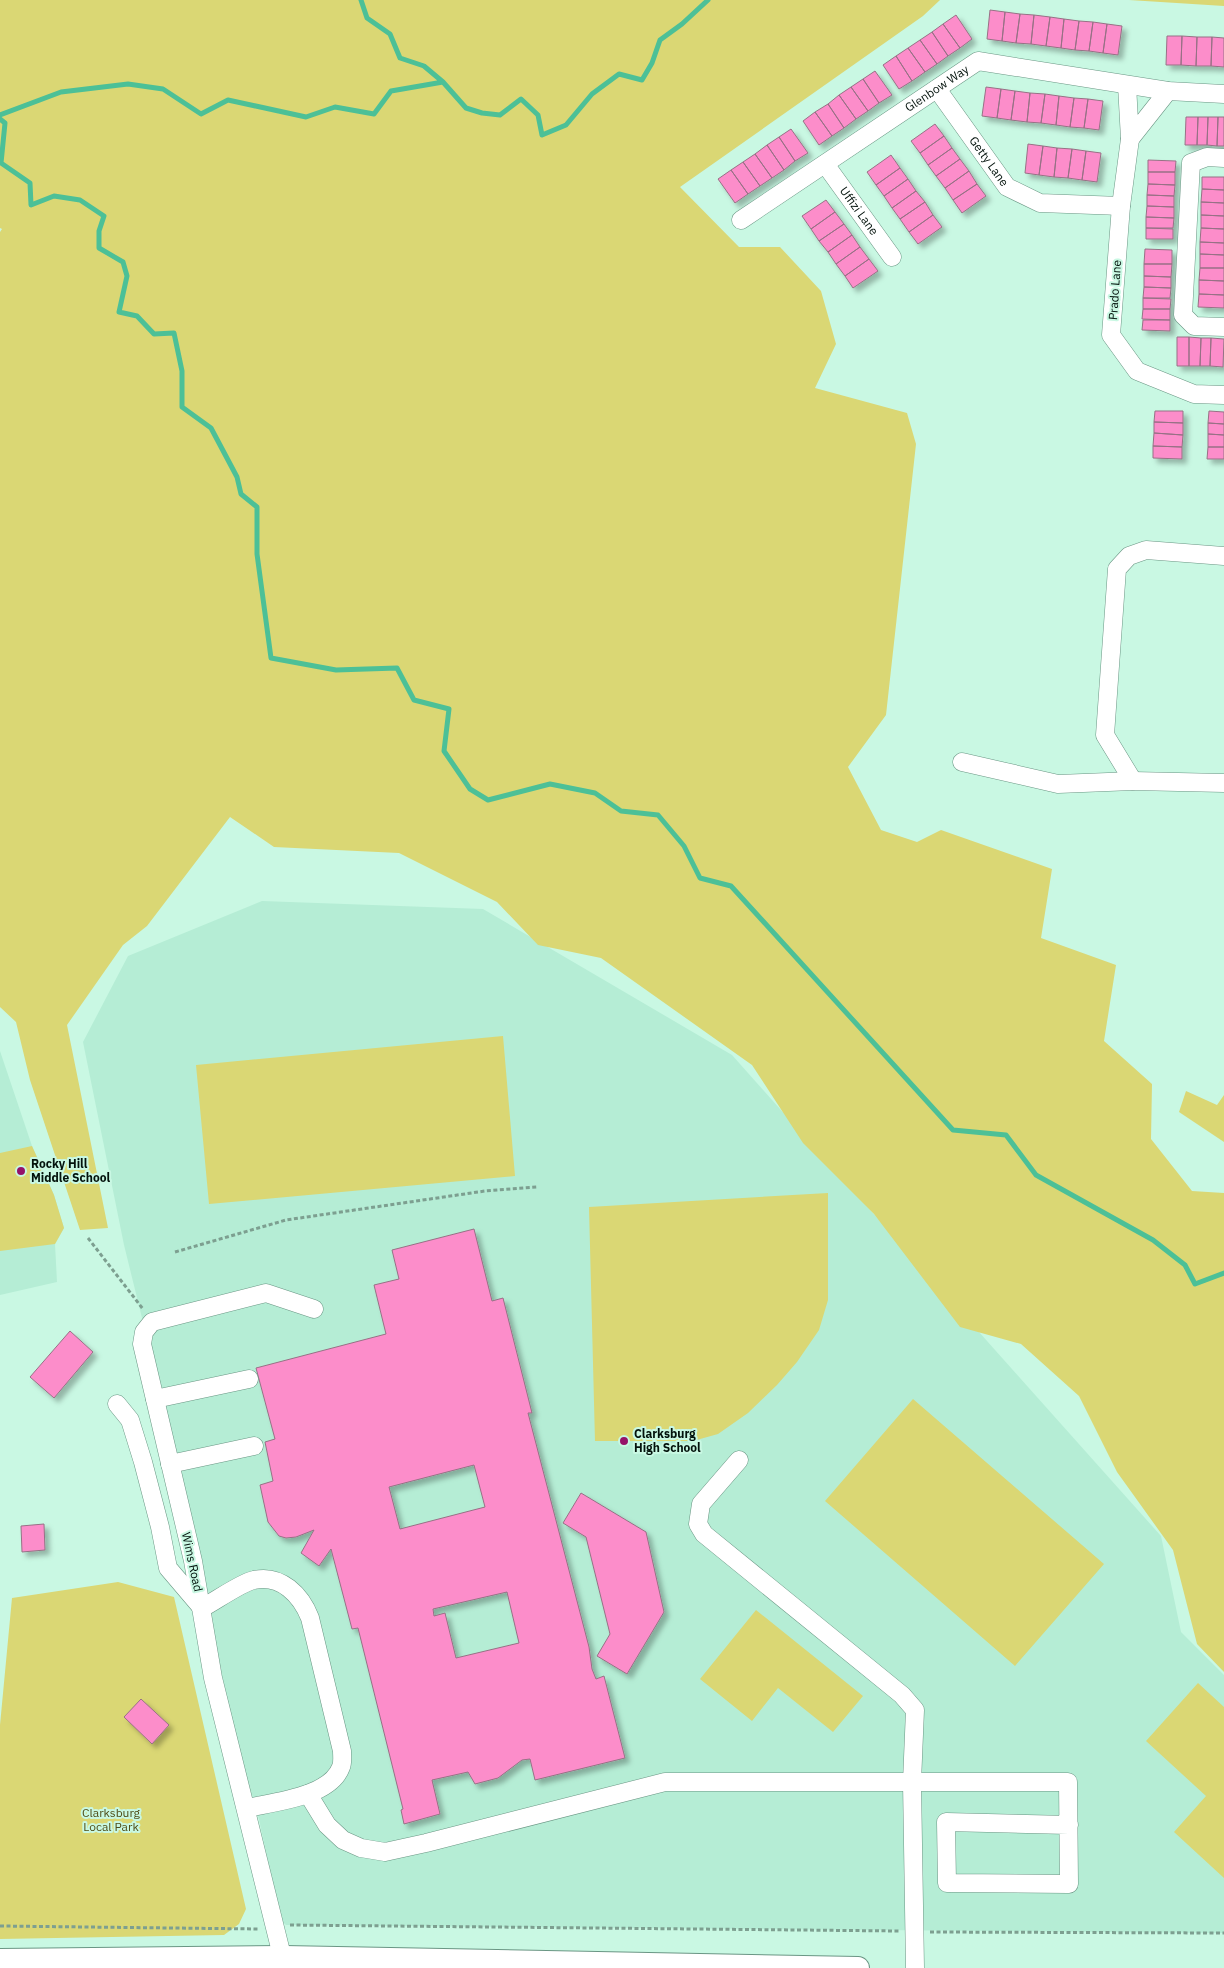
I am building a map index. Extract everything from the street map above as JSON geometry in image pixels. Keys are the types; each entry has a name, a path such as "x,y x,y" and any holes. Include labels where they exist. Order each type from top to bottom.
{"main road":[{"path":"0,1960 858,1968"}],"street":[{"name":"Glenbow Way","path":"741,220 978,61 1168,91 1224,94"},
{"name":"Prado Lane","path":"1127,85 1130,139 1121,206 1111,335 1137,371 1194,394 1224,395"},
{"name":"Getty Lane","path":"937,89 1007,187 1040,203 1121,206"},
{"path":"1130,139 1168,91"},
{"path":"1224,158 1207,157 1191,163 1184,315 1194,326 1224,327"},
{"name":"Uffizi Lane","path":"824,164 892,257"},
{"path":"1133,781 1105,735 1117,568 1130,556 1146,550 1224,556"},
{"path":"962,762 1058,784 1133,781 1224,783"},
{"path":"152,1322 266,1293 314,1309"},
{"name":"Wims Road","path":"152,1322 144,1332 142,1344 202,1608 213,1678 285,1962"},
{"path":"155,1399 249,1379"},
{"path":"117,1404 130,1420 160,1527 168,1568 202,1608 253,1580 274,1580 292,1589 304,1604 310,1618 342,1751 342,1766 327,1785 308,1794 247,1808"},
{"path":"170,1464 254,1446"},
{"path":"739,1460 701,1504 698,1524 704,1534 910,1701 915,1710 916,1723 912,1782 915,1968"},
{"path":"308,1794 327,1825 343,1840 361,1848 385,1852 664,1782 1068,1782 1069,1825 1069,1884 947,1883 946,1822 1069,1825"}],"path":[{"path":"175,1252 286,1220 485,1191 538,1187"},
{"path":"88,1238 152,1322"},
{"path":"0,1926 100,1925 244,1930 275,1928 286,1925 914,1932 1224,1933"}],"shaded area":[{"name":"Clarksburg High School","path":"262,901 483,909 732,1055 1161,1536 1181,1632 1224,1675 1224,1933 286,1925 281,1920 256,1806 246,1779 218,1658 202,1561 124,1245 83,1042 128,956"},
{"name":"Rocky Hill Middle School","path":"0,1051 32,1146 54,1195 64,1228 55,1244 57,1282 0,1295"}],"green space":[{"path":"0,0 940,0 923,16 680,187 739,247 780,247 821,291 836,344 815,388 907,413 916,444 886,715 848,767 881,830 917,842 941,830 1052,869 1041,938 1116,965 1104,1041 1152,1084 1151,1139 1192,1191 1224,1193 1224,1672 1197,1644 1173,1550 1117,1472 1079,1396 1021,1344 960,1327 874,1214 803,1143 752,1065 601,958 538,945 497,902 399,853 274,847 230,817 147,926 123,945 67,1025 108,1228 80,1230 30,1080 16,1022 0,1007 0,232 2,229 0,228"},
{"path":"1129,0 1224,0 1224,6"},
{"path":"503,1036 515,1176 209,1204 196,1065"},
{"path":"1186,1091 1217,1105 1224,1095 1224,1142 1179,1112"},
{"path":"32,1146 54,1195 64,1228 55,1244 0,1251 0,1153"},
{"path":"828,1193 828,1300 819,1330 797,1362 777,1385 748,1413 718,1434 693,1441 595,1441 589,1207"},
{"path":"913,1399 1104,1564 1015,1666 825,1501"},
{"name":"Clarksburg Local Park","path":"118,1582 174,1597 246,1909 239,1924 224,1935 0,1939 0,1725 12,1598"},
{"path":"756,1610 863,1696 833,1732 778,1688 752,1721 700,1679"},
{"path":"1198,1683 1224,1707 1224,1878 1174,1832 1206,1796 1146,1741"}],"building":[{"path":"990,10 1005,12 1002,41 987,39"},
{"path":"1005,12 1020,14 1016,43 1002,41"},
{"path":"1020,14 1034,15 1031,44 1016,43"},
{"path":"956,15 972,39 960,48 943,24"},
{"path":"1034,15 1050,17 1046,46 1031,44"},
{"path":"1050,17 1064,19 1061,48 1046,46"},
{"path":"1064,19 1079,21 1075,50 1061,48"},
{"path":"1079,21 1093,22 1089,51 1075,50"},
{"path":"1093,22 1107,24 1103,53 1089,51"},
{"path":"943,24 960,48 948,56 932,32"},
{"path":"1107,24 1122,26 1118,55 1103,53"},
{"path":"932,32 948,56 937,64 920,40"},
{"path":"1167,36 1182,36 1181,65 1166,65"},
{"path":"1182,36 1197,37 1196,66 1181,65"},
{"path":"1197,37 1212,37 1211,66 1196,66"},
{"path":"1212,37 1224,38 1224,67 1211,66"},
{"path":"920,40 937,64 925,72 908,48"},
{"path":"908,48 925,72 912,81 896,56"},
{"path":"896,56 912,81 899,89 883,65"},
{"path":"875,71 892,95 879,103 863,79"},
{"path":"863,79 879,103 868,111 851,87"},
{"path":"851,87 868,111 856,119 839,95"},
{"path":"986,87 1001,89 997,118 982,116"},
{"path":"1001,89 1015,91 1011,120 997,118"},
{"path":"1015,91 1030,93 1027,122 1011,120"},
{"path":"1030,93 1045,94 1041,123 1027,122"},
{"path":"1045,94 1059,96 1056,125 1041,123"},
{"path":"839,95 856,119 844,128 828,104"},
{"path":"1059,96 1074,98 1070,127 1056,125"},
{"path":"1074,98 1088,99 1084,128 1070,127"},
{"path":"1088,99 1103,101 1099,130 1084,128"},
{"path":"828,104 844,128 832,136 815,112"},
{"path":"815,112 832,136 819,145 803,121"},
{"path":"1186,117 1198,117 1197,145 1185,145"},
{"path":"1198,117 1208,117 1207,145 1197,145"},
{"path":"1208,117 1218,117 1217,146 1207,145"},
{"path":"1218,117 1224,117 1224,146 1217,146"},
{"path":"935,124 944,136 920,153 911,141"},
{"path":"791,129 808,153 795,161 779,137"},
{"path":"944,136 952,148 928,165 920,153"},
{"path":"779,137 795,161 784,170 767,145"},
{"path":"1028,144 1043,146 1039,175 1025,173"},
{"path":"767,145 784,170 772,178 755,154"},
{"path":"1043,146 1057,148 1054,177 1039,175"},
{"path":"952,148 960,159 936,176 928,165"},
{"path":"1057,148 1072,149 1068,178 1054,177"},
{"path":"1072,149 1086,151 1082,180 1068,178"},
{"path":"1086,151 1101,153 1097,182 1082,180"},
{"path":"755,154 772,178 760,186 743,162"},
{"path":"891,155 900,168 876,185 867,172"},
{"path":"960,159 969,171 945,188 936,176"},
{"path":"1148,160 1176,161 1175,172 1148,172"},
{"path":"743,162 760,186 748,194 731,170"},
{"path":"900,168 908,179 884,196 876,185"},
{"path":"731,170 748,194 735,203 718,179"},
{"path":"969,171 977,184 953,200 945,188"},
{"path":"1148,172 1175,172 1175,185 1148,184"},
{"path":"1202,177 1224,177 1224,190 1202,189"},
{"path":"908,179 916,191 892,208 884,196"},
{"path":"977,184 986,196 962,213 953,200"},
{"path":"1148,184 1175,185 1174,196 1147,195"},
{"path":"1202,189 1224,190 1224,203 1201,202"},
{"path":"916,191 925,202 900,219 892,208"},
{"path":"1147,195 1174,196 1174,207 1147,206"},
{"path":"826,200 835,212 811,229 802,216"},
{"path":"925,202 933,215 909,232 900,219"},
{"path":"1201,202 1224,203 1224,216 1201,215"},
{"path":"1147,206 1174,207 1174,218 1146,217"},
{"path":"835,212 844,224 819,241 811,229"},
{"path":"933,215 942,227 918,244 909,232"},
{"path":"1201,215 1224,216 1224,229 1201,228"},
{"path":"1146,217 1174,218 1173,228 1146,228"},
{"path":"844,224 852,235 828,252 819,241"},
{"path":"1146,228 1173,229 1173,239 1146,239"},
{"path":"1201,228 1224,229 1224,243 1200,242"},
{"path":"852,235 860,247 836,264 828,252"},
{"path":"1200,242 1224,243 1224,255 1200,254"},
{"path":"860,247 869,259 845,276 836,264"},
{"path":"1145,249 1172,250 1172,264 1144,264"},
{"path":"1200,254 1224,255 1224,268 1200,268"},
{"path":"869,259 878,271 853,288 845,276"},
{"path":"1144,264 1172,264 1171,277 1144,276"},
{"path":"1200,268 1224,268 1224,281 1199,280"},
{"path":"1144,276 1171,277 1171,288 1144,287"},
{"path":"1199,280 1224,281 1224,295 1199,294"},
{"path":"1144,287 1171,288 1170,298 1143,298"},
{"path":"1199,294 1224,295 1224,308 1198,307"},
{"path":"1143,298 1171,299 1170,309 1143,309"},
{"path":"1143,309 1170,309 1170,320 1142,319"},
{"path":"1143,320 1170,320 1170,331 1142,330"},
{"path":"1177,337 1189,337 1189,366 1177,366"},
{"path":"1189,337 1201,338 1200,366 1189,366"},
{"path":"1201,338 1211,338 1210,366 1200,366"},
{"path":"1211,338 1224,339 1223,367 1210,366"},
{"path":"1155,411 1183,411 1183,423 1154,422"},
{"path":"1209,411 1224,412 1224,424 1208,423"},
{"path":"1154,422 1183,423 1183,435 1154,433"},
{"path":"1208,423 1224,424 1224,435 1208,434"},
{"path":"1154,433 1183,435 1182,447 1153,446"},
{"path":"1208,434 1224,435 1224,447 1208,447"},
{"path":"1153,446 1182,447 1182,459 1153,458"},
{"path":"1208,447 1224,447 1224,459 1207,459"},
{"path":"474,1229 492,1301 503,1298 532,1413 528,1413 589,1647 592,1669 596,1679 604,1676 625,1758 535,1780 530,1759 522,1760 498,1778 475,1784 468,1772 432,1780 440,1814 404,1824 401,1810 403,1809 358,1628 352,1629 331,1549 319,1566 301,1553 314,1530 296,1537 286,1538 279,1536 268,1522 260,1485 273,1481 265,1442 275,1439 256,1368 386,1334 374,1285 399,1279 392,1250","holes":["474,1465 485,1507 400,1529 389,1487","507,1592 519,1643 456,1658 445,1613 434,1616 433,1609"]},
{"path":"70,1331 93,1352 54,1398 30,1377"},
{"path":"581,1493 646,1532 664,1612 627,1674 597,1656 610,1634 586,1537 563,1523"},
{"path":"44,1524 45,1550 22,1552 21,1526"},
{"path":"141,1699 169,1725 152,1744 124,1717"}],"waterway":[{"path":"361,0 367,18 390,34 400,58 424,66 443,82 466,108 482,113 500,115 521,99 538,115 542,135 566,125 592,94 619,74 642,80 652,63 660,40 682,24 708,0"},
{"path":"0,115 61,92 128,84 163,89 201,114 228,100 306,117 335,107 374,114 391,91 443,82"},
{"path":"0,119 5,123 1,163 30,183 31,205 54,196 80,200 104,216 99,231 99,248 123,262 127,276 119,312 137,316 154,334 174,333 182,371 182,407 211,428 237,477 241,494 257,507 257,554 271,658 336,670 397,668 414,700 449,709 444,751 470,789 488,800 550,784 595,793 621,811 658,815 684,846 700,878 731,886 953,1130 1006,1135 1036,1175 1153,1240 1185,1265 1195,1284 1224,1273"}],"place":[{"name":"Rocky Hill Middle School","path":"21,1171"},
{"name":"Clarksburg High School","path":"624,1441"}]}
